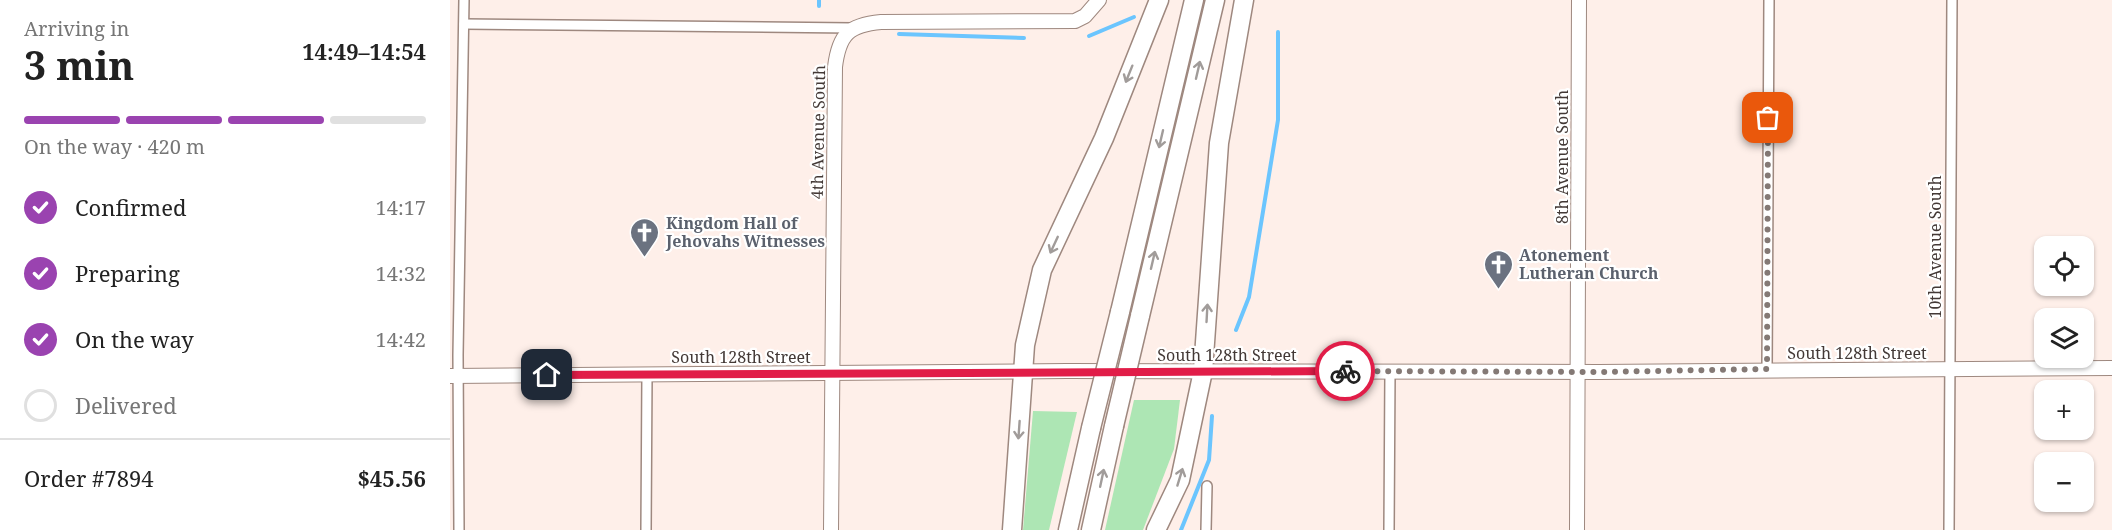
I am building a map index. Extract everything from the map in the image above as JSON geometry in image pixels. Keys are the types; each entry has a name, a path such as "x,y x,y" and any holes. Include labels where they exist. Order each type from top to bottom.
{"highway":[{"path":"1012,530 1025,345 1042,270 1104,138 1159,0"},
{"path":"1068,530 1194,0"},
{"path":"1091,530 1215,0"},
{"path":"1156,530 1180,480 1203,371 1219,142 1244,0"}],"main road":[{"name":"8th Avenue South","path":"1576,530 1579,0"},
{"path":"852,28 881,22 1060,23 1075,21 1097,3"},
{"name":"4th Avenue South","path":"831,530 835,67 837,50 852,28"},
{"name":"South 128th Street","path":"454,375 2112,368"}],"street":[{"path":"459,530 454,375 464,0"},
{"path":"1767,369 1768,0"},
{"name":"10th Avenue South","path":"1949,530 1952,0"},
{"path":"464,24 852,28"},
{"path":"1389,530 1390,372"},
{"path":"646,530 647,374"},
{"path":"1206,530 1207,486"}],"green space":[{"path":"1134,400 1180,400 1174,449 1143,530 1105,530"},
{"path":"1033,411 1077,412 1049,530 1023,530"}],"waterway":[{"path":"819,0 819,6"},
{"path":"1089,36 1134,17"},
{"path":"1236,330 1249,297 1278,120 1278,32"},
{"path":"899,34 1024,38"},
{"path":"1181,530 1209,460 1212,416"}],"way so far":[{"path":"1345,371 1599,372 1767,369 1768,118"}],"place":[{"name":"Kingdom Hall of Jehovahs Witnesses","path":"645,258"},
{"name":"Atonement Lutheran Church","path":"1498,290"}],"route":[{"path":"547,375 1345,371"}]}
